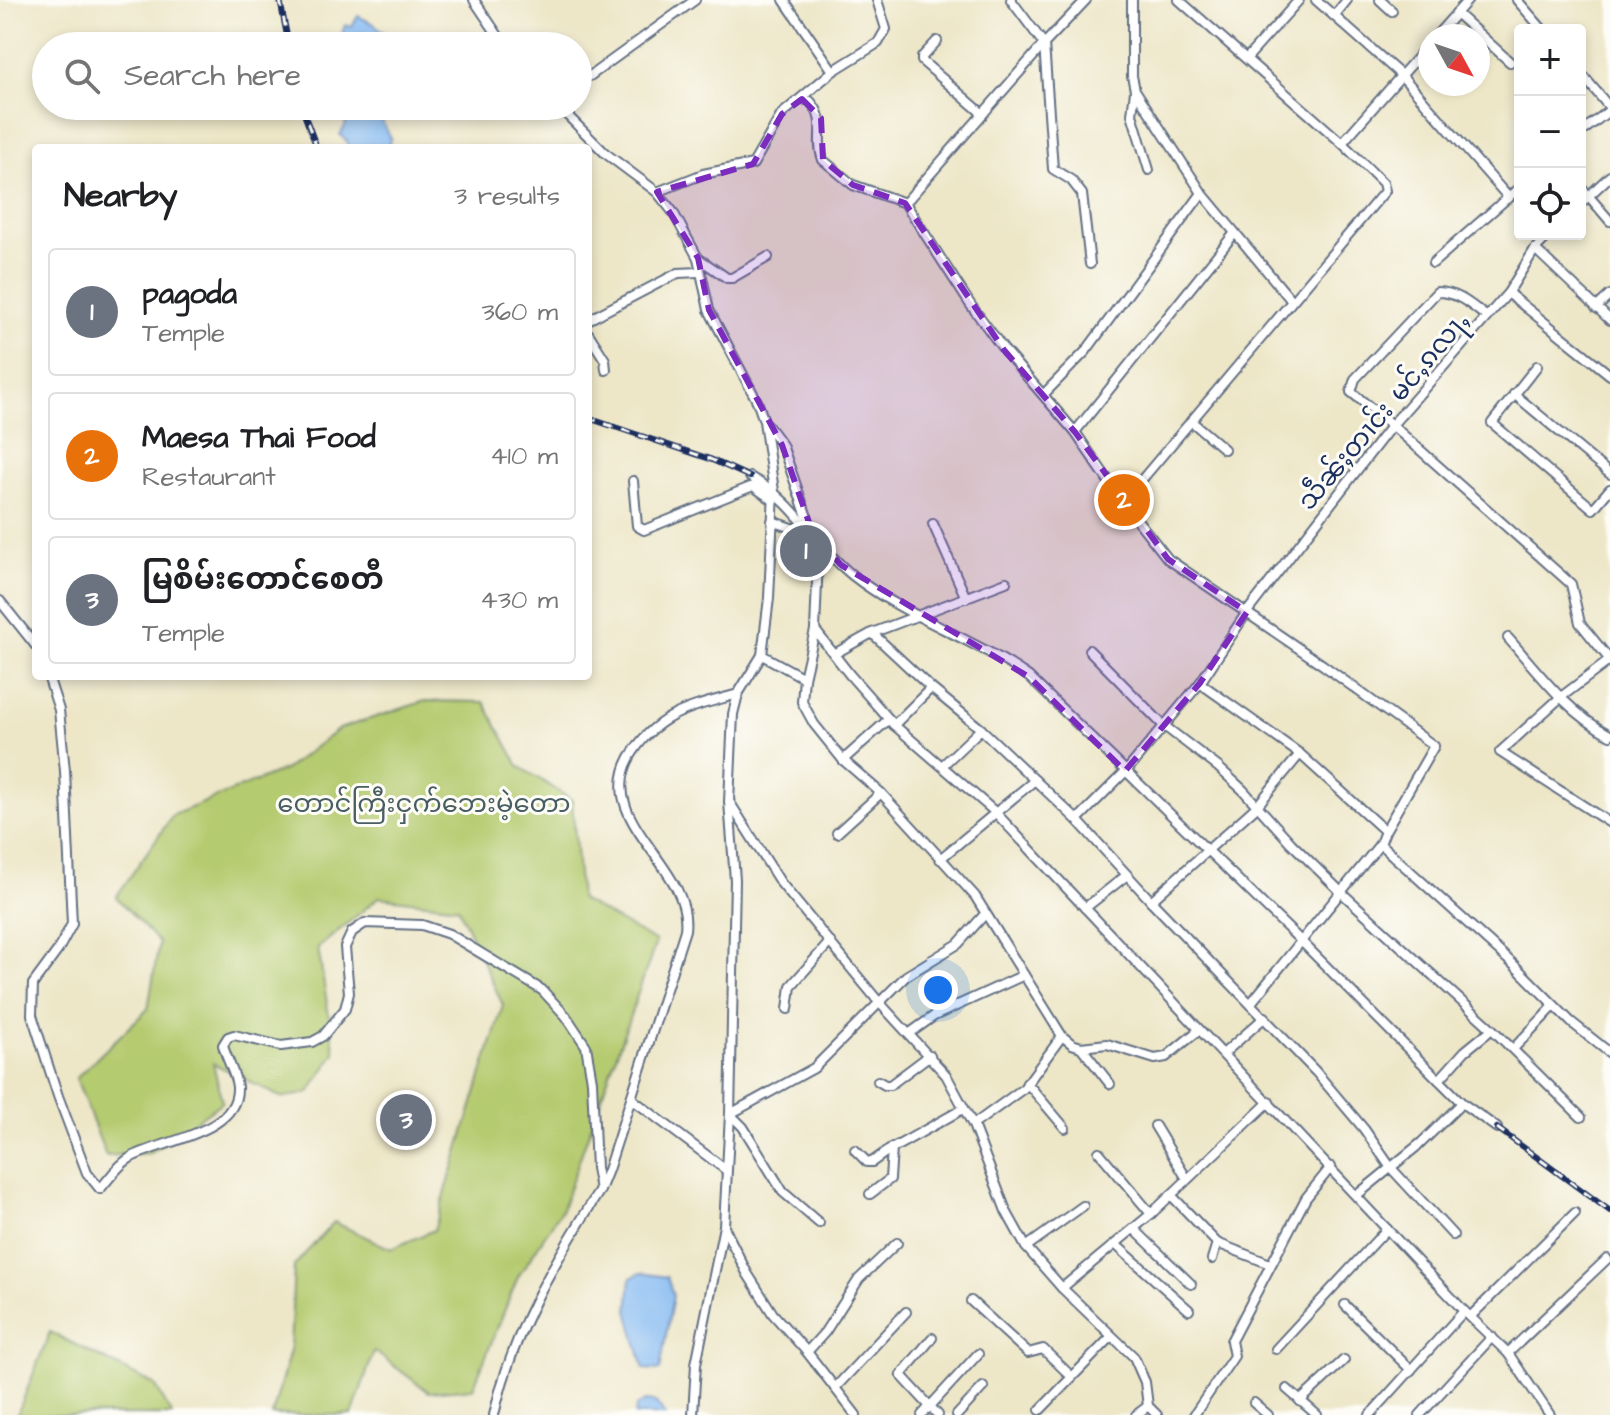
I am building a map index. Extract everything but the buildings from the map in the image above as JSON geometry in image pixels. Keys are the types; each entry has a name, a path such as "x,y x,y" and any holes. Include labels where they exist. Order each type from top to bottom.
{"street":[{"path":"474,0 496,32"},
{"path":"592,75 695,0"},
{"path":"784,0 833,71"},
{"path":"657,192 703,174 753,164 782,114 793,103 802,99 833,71 878,43 886,29 877,0"},
{"path":"1011,0 1044,44 1053,169 1071,180 1082,194 1090,264"},
{"path":"905,203 1086,0"},
{"path":"1132,0 1132,76 1135,90 1132,114 1149,170"},
{"path":"1123,502 1385,191 1383,183 1342,143 1179,0"},
{"path":"1247,58 1299,0"},
{"path":"1316,0 1401,75 1509,198"},
{"path":"1334,16 1347,0"},
{"path":"1380,0 1392,11"},
{"path":"1446,24 1468,0"},
{"path":"1517,0 1538,24"},
{"path":"1456,13 1510,62"},
{"path":"937,41 922,61 983,114"},
{"path":"1342,143 1418,56"},
{"path":"1586,79 1610,109 1586,128"},
{"path":"1135,90 1202,193 1291,300"},
{"path":"802,99 810,101 821,118 820,154 829,168 853,185 905,203 970,304 1004,350 1075,432 1123,502 1168,559 1434,746 1380,844 1251,1003"},
{"path":"572,120 605,153 657,192 673,212 698,258 709,310 757,401 764,421 774,496 769,598 762,655 738,694 733,714 729,802 735,880 730,1114 724,1226 696,1364 693,1415"},
{"path":"1586,199 1610,176"},
{"path":"1044,394 1086,351 1202,193"},
{"path":"1433,263 1514,193"},
{"path":"1586,193 1610,221"},
{"path":"1075,432 1234,234"},
{"name":"သဵၼ်ႈတၢင်း မင်ႇၵလႃႇ","path":"1077,820 1125,771 1200,683 1247,612 1392,425 1508,293 1544,240"},
{"path":"1535,249 1610,320"},
{"path":"698,258 727,278 732,278 768,257"},
{"path":"592,318 678,273 699,272"},
{"path":"1487,317 1460,296 1437,292 1355,379 1351,392 1571,584 1580,623 1610,660 1561,697 1500,752 1610,823"},
{"path":"1508,293 1610,375"},
{"path":"1596,308 1610,295"},
{"path":"592,339 605,360 606,370"},
{"path":"1537,366 1492,423 1593,509 1610,489"},
{"path":"1514,394 1610,474"},
{"path":"764,421 782,445 818,558 815,630 802,702 814,724 843,760 881,793 975,896 1062,1036 1072,1044 1081,1047 1107,1044 1155,1059 1166,1057 1199,1030"},
{"path":"1191,421 1224,449"},
{"path":"750,477 792,508 813,539"},
{"path":"633,481 637,526 644,530 753,486 774,496"},
{"path":"772,521 801,531 853,576 920,616 984,648 1029,677 1301,941 1462,1103 1497,1128"},
{"path":"933,524 966,598"},
{"path":"834,654 872,633 1006,582"},
{"path":"0,601 32,641"},
{"path":"815,630 892,722 995,812 1387,1229 1508,1353 1549,1415"},
{"path":"872,633 981,729 1077,820 1326,1083 1391,1168 1453,1235"},
{"path":"1508,638 1588,723 1610,735"},
{"path":"1089,650 1163,725 1218,767 1342,893 1492,1029 1581,1117"},
{"path":"762,655 804,678"},
{"path":"49,680 59,710 65,771 72,924 58,950 33,984 32,1015 58,1096 94,1184 100,1189 129,1158 172,1140 201,1133 221,1121 234,1100 237,1086 223,1045 228,1037 234,1035 281,1046 312,1042 323,1036 345,1009 349,993 345,947 352,932 365,923 422,925 449,934 542,990 566,1016 586,1046 592,1081 600,1190"},
{"path":"1200,683 1300,754 1385,831"},
{"path":"843,760 931,688"},
{"path":"494,1415 510,1356 532,1305 600,1190 685,930 686,917 672,878 631,821 623,795 622,778 628,761 652,728 684,710 738,694"},
{"path":"943,765 981,729"},
{"path":"1151,901 1257,806 1300,754"},
{"path":"940,859 1035,780"},
{"path":"837,833 881,793"},
{"path":"729,802 780,882 878,1001 946,1075 973,1125 1006,1211 1026,1247 1062,1288 1134,1357 1145,1382 1148,1406 1157,1415"},
{"path":"1380,844 1513,964 1554,1006 1610,1053"},
{"path":"1085,908 1127,875"},
{"path":"730,1114 814,1068 878,1001 906,976 958,944 985,914"},
{"path":"788,1009 791,986 830,942"},
{"path":"910,1033 934,1016 1024,975"},
{"path":"1513,1049 1554,1006"},
{"path":"1223,1054 1265,1017"},
{"path":"1439,1080 1465,1051 1492,1029"},
{"path":"973,1125 1027,1083 1062,1036"},
{"path":"1081,1047 1110,1084"},
{"path":"878,1081 890,1085 930,1055"},
{"path":"1027,1083 1065,1128"},
{"path":"632,1099 726,1170"},
{"path":"1062,1288 1151,1214 1269,1102"},
{"path":"1357,1195 1421,1143 1462,1103"},
{"path":"855,1150 867,1162 872,1162 963,1109"},
{"path":"730,1114 743,1127 783,1192 819,1223"},
{"path":"1155,1126 1187,1179"},
{"path":"870,1194 890,1179 892,1148"},
{"path":"1099,1152 1151,1214"},
{"path":"1194,1415 1234,1356 1231,1341 1306,1198 1331,1167"},
{"path":"1171,1195 1217,1243 1270,1264"},
{"path":"1026,1247 1083,1206"},
{"path":"1370,1415 1411,1370 1575,1213"},
{"path":"724,1226 747,1273 773,1314 856,1415"},
{"path":"1134,1229 1191,1284"},
{"path":"1276,1349 1387,1229"},
{"path":"807,1352 830,1325 859,1279 897,1243"},
{"path":"1212,1259 1217,1243"},
{"path":"1115,1244 1189,1310"},
{"path":"1508,1353 1607,1259"},
{"path":"971,1301 1028,1353 1043,1349 1072,1377"},
{"path":"1345,1305 1411,1370"},
{"path":"835,1388 906,1312"},
{"path":"1040,1410 1111,1337"},
{"path":"1426,1413 1492,1337"},
{"path":"932,1338 901,1375 938,1415"},
{"path":"922,1415 978,1354"},
{"path":"1300,1401 1344,1360"},
{"path":"957,1415 983,1387"},
{"path":"1287,1389 1317,1415"},
{"path":"1254,1403 1268,1415"},
{"path":"1136,1415 1148,1406"}],"highlighted area":[{"path":"802,99 821,118 823,160 853,185 905,203 1004,350 1075,432 1168,559 1247,612 1200,683 1125,771 1029,677 841,565 813,534 782,445 709,310 698,258 657,192 753,164 782,114"}],"green space":[{"name":"တောင်ကြီးငှက်ဘေးမဲ့တော","path":"425,701 484,702 519,766 572,800 580,899 656,942 562,1209 518,1277 473,1388 429,1392 374,1351 352,1415 272,1415 290,1351 294,1266 334,1222 391,1249 434,1230 503,1005 458,907 379,897 318,948 335,1053 309,1093 282,1098 213,1063 222,1102 150,1153 106,1156 76,1078 148,1009 159,943 116,897 173,815 286,769 339,729"},
{"path":"50,1332 155,1385 172,1415 17,1415"}],"water":[{"path":"358,16 384,32 343,32 345,25 352,26"},
{"path":"344,120 381,120 391,138 389,144 348,144 340,135 346,124"},
{"path":"640,1273 667,1277 673,1295 660,1370 644,1369 628,1311 631,1278"},
{"path":"645,1401 655,1402 666,1415 635,1415 636,1407"}],"railway":[{"path":"280,0 286,32"},
{"path":"306,120 315,144"},
{"path":"592,419 710,459 750,477"},
{"path":"1497,1128 1610,1211"}],"place":[{"name":"Maesa Thai Food","path":"1124,500"},
{"name":"pagoda","path":"806,551"},
{"name":"မြစိမ်းတောင်စေတီ","path":"406,1120"}]}
